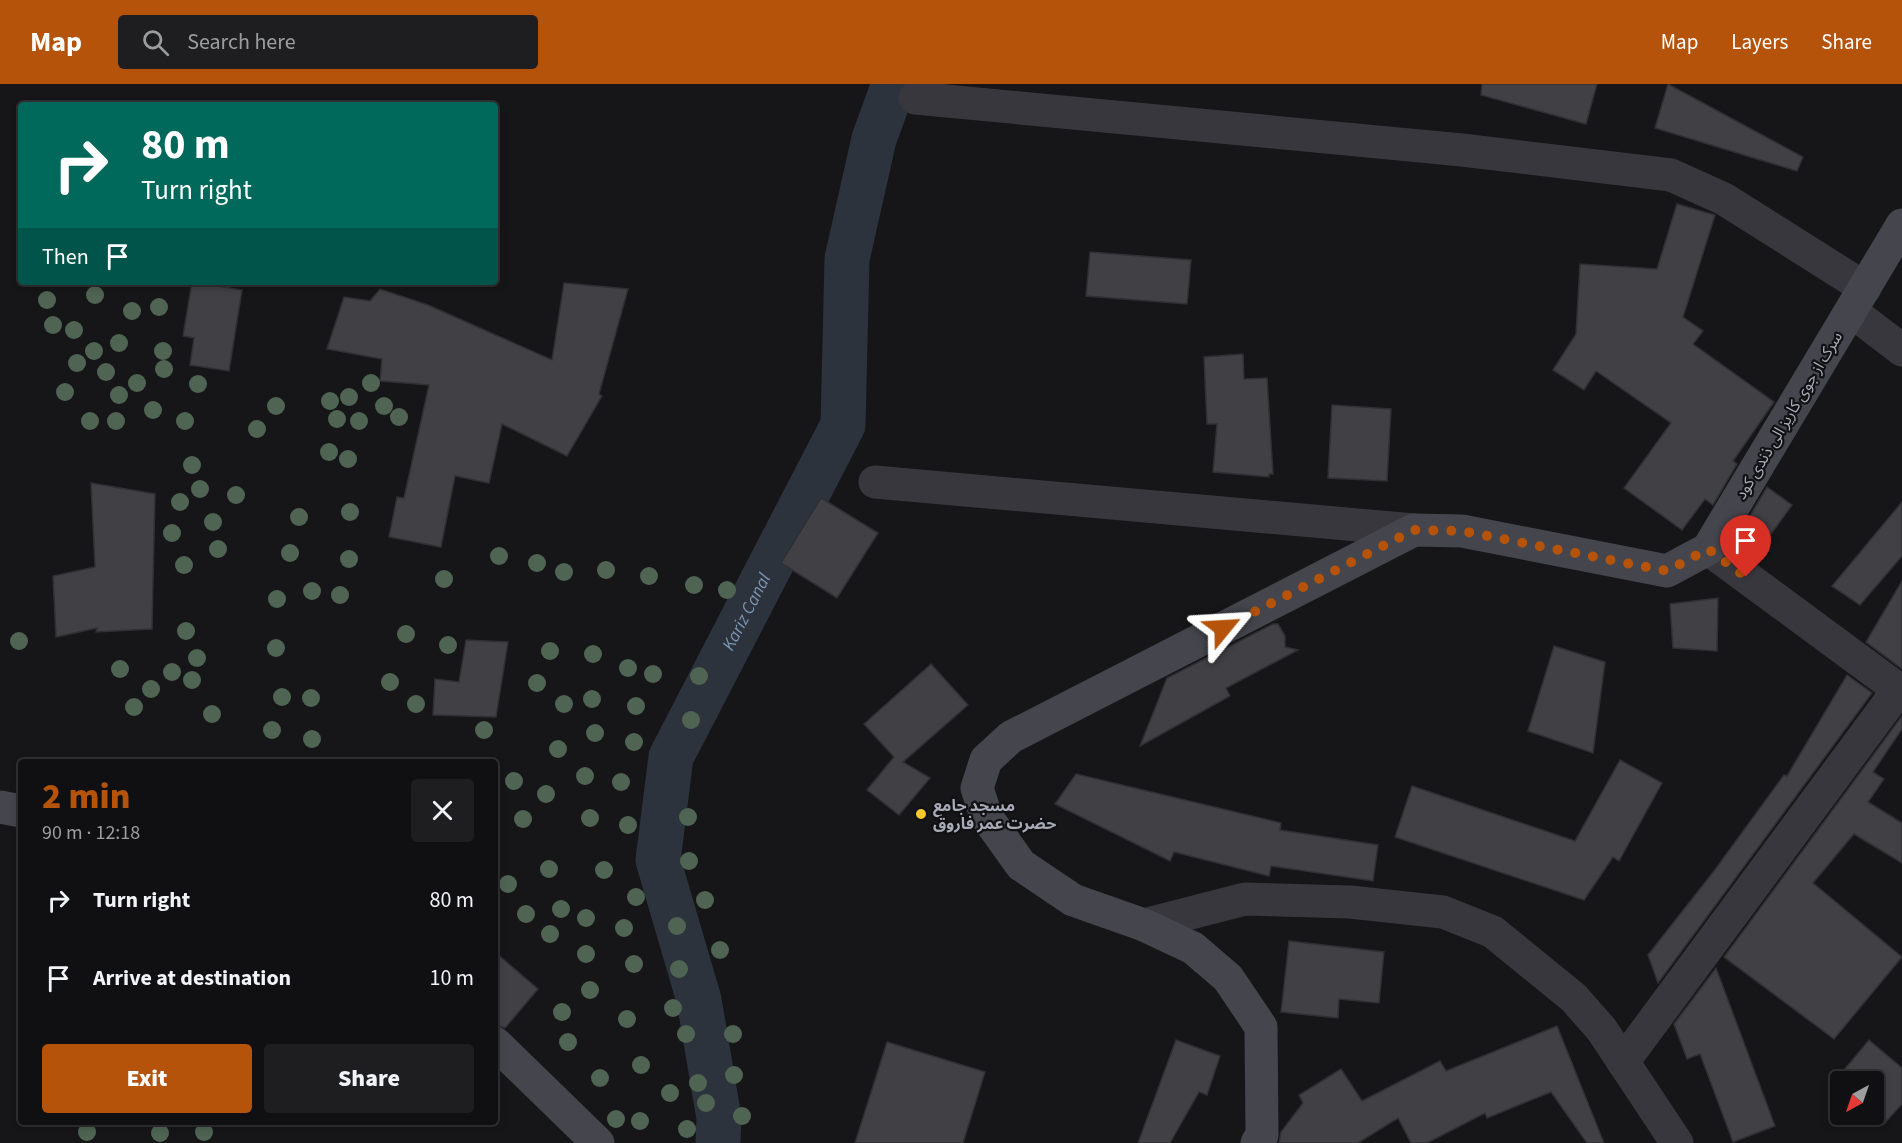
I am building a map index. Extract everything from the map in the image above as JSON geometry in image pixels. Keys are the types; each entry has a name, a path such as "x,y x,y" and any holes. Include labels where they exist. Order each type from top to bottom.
{"street":[{"path":"915,98 1462,150 1671,175 1724,199 1858,299 1902,350"},
{"name":"سرک از جوی کاریز الی ذندی کود","path":"1708,549 1902,225"},
{"path":"875,482 1414,530 1462,531 1667,571 1708,549 1901,690 1623,1062"},
{"path":"1257,1143 1262,1135 1261,1027 1228,978 1193,948 1144,925 1073,900 1021,865 986,816 977,788 986,759 1011,737 1414,530"},
{"path":"0,807 18,810"},
{"path":"1144,925 1245,899 1350,902 1443,912 1493,932 1574,998 1602,1030 1677,1143"},
{"path":"498,1046 598,1143"}],"building":[{"path":"1482,84 1597,84 1586,124 1481,95"},
{"path":"1668,84 1803,157 1797,171 1655,128"},
{"path":"1677,204 1715,215 1683,317 1703,331 1693,344 1774,402 1733,461 1737,464 1713,505 1705,499 1682,530 1624,488 1671,423 1596,371 1584,390 1553,370 1576,334 1580,264 1657,269"},
{"path":"1090,252 1191,260 1187,304 1086,296"},
{"path":"564,283 628,289 599,394 602,396 567,456 502,424 489,483 455,476 441,547 389,537 397,497 404,498 429,385 380,381 382,359 327,349 344,297 370,301 380,289 428,305 552,360"},
{"path":"192,285 211,285 242,290 229,371 190,365 194,338 183,336"},
{"path":"1243,354 1244,379 1267,378 1273,474 1269,474 1269,477 1213,472 1217,424 1207,424 1204,357"},
{"path":"1332,405 1391,409 1387,481 1328,478"},
{"path":"91,483 155,494 152,629 96,632 97,628 56,637 53,576 95,567"},
{"path":"1767,487 1792,505 1766,541 1744,526"},
{"path":"821,498 878,533 837,598 781,563"},
{"path":"1902,502 1902,556 1860,605 1832,586"},
{"path":"1902,581 1902,669 1866,642"},
{"path":"1718,598 1717,651 1673,648 1670,604"},
{"path":"1273,624 1278,624 1285,636 1285,647 1298,650 1226,688 1230,696 1140,746 1167,678"},
{"path":"466,640 508,642 496,717 433,715 435,679 459,682"},
{"path":"1554,646 1605,662 1593,753 1528,731"},
{"path":"931,664 968,705 903,762 930,778 899,815 867,790 894,757 864,724"},
{"path":"1847,675 1872,693 1658,983 1648,955 1714,871 1784,775 1787,776"},
{"path":"1902,716 1902,729 1873,772 1884,779 1868,802 1902,823 1902,863 1854,834 1813,883 1902,957 1834,1039 1724,957"},
{"path":"1620,760 1662,783 1619,861 1613,857 1584,900 1395,837 1412,786 1575,841"},
{"path":"1076,774 1281,823 1280,830 1378,845 1373,881 1271,866 1269,876 1174,852 1170,861 1055,804"},
{"path":"1289,941 1384,952 1379,1003 1339,999 1338,1018 1281,1012"},
{"path":"498,955 538,989 505,1028 498,1026"},
{"path":"1716,968 1775,1126 1733,1142 1700,1054 1687,1059 1674,1024"},
{"path":"1557,1026 1604,1143 1587,1143 1551,1092 1487,1118 1485,1113 1427,1143 1411,1143 1398,1118 1358,1143 1279,1143 1281,1132 1303,1103 1299,1095 1341,1069 1362,1101 1440,1061 1446,1071"},
{"path":"1176,1040 1220,1056 1207,1095 1199,1092 1170,1143 1138,1143"},
{"path":"1869,1040 1902,1068 1902,1104 1884,1124 1884,1071 1843,1071"},
{"path":"887,1042 985,1072 963,1143 855,1143"}],"waterway":[{"name":"Kariz Canal","path":"718,1143 719,1118 699,1000 658,860 671,757 843,425 847,259 874,139 894,84"}],"place":[{"name":"مسجد جامع حضرت عمر فاروق","path":"921,814"}],"route":[{"path":"1223,628 1414,530 1462,531 1667,571 1708,549 1746,577"}]}
